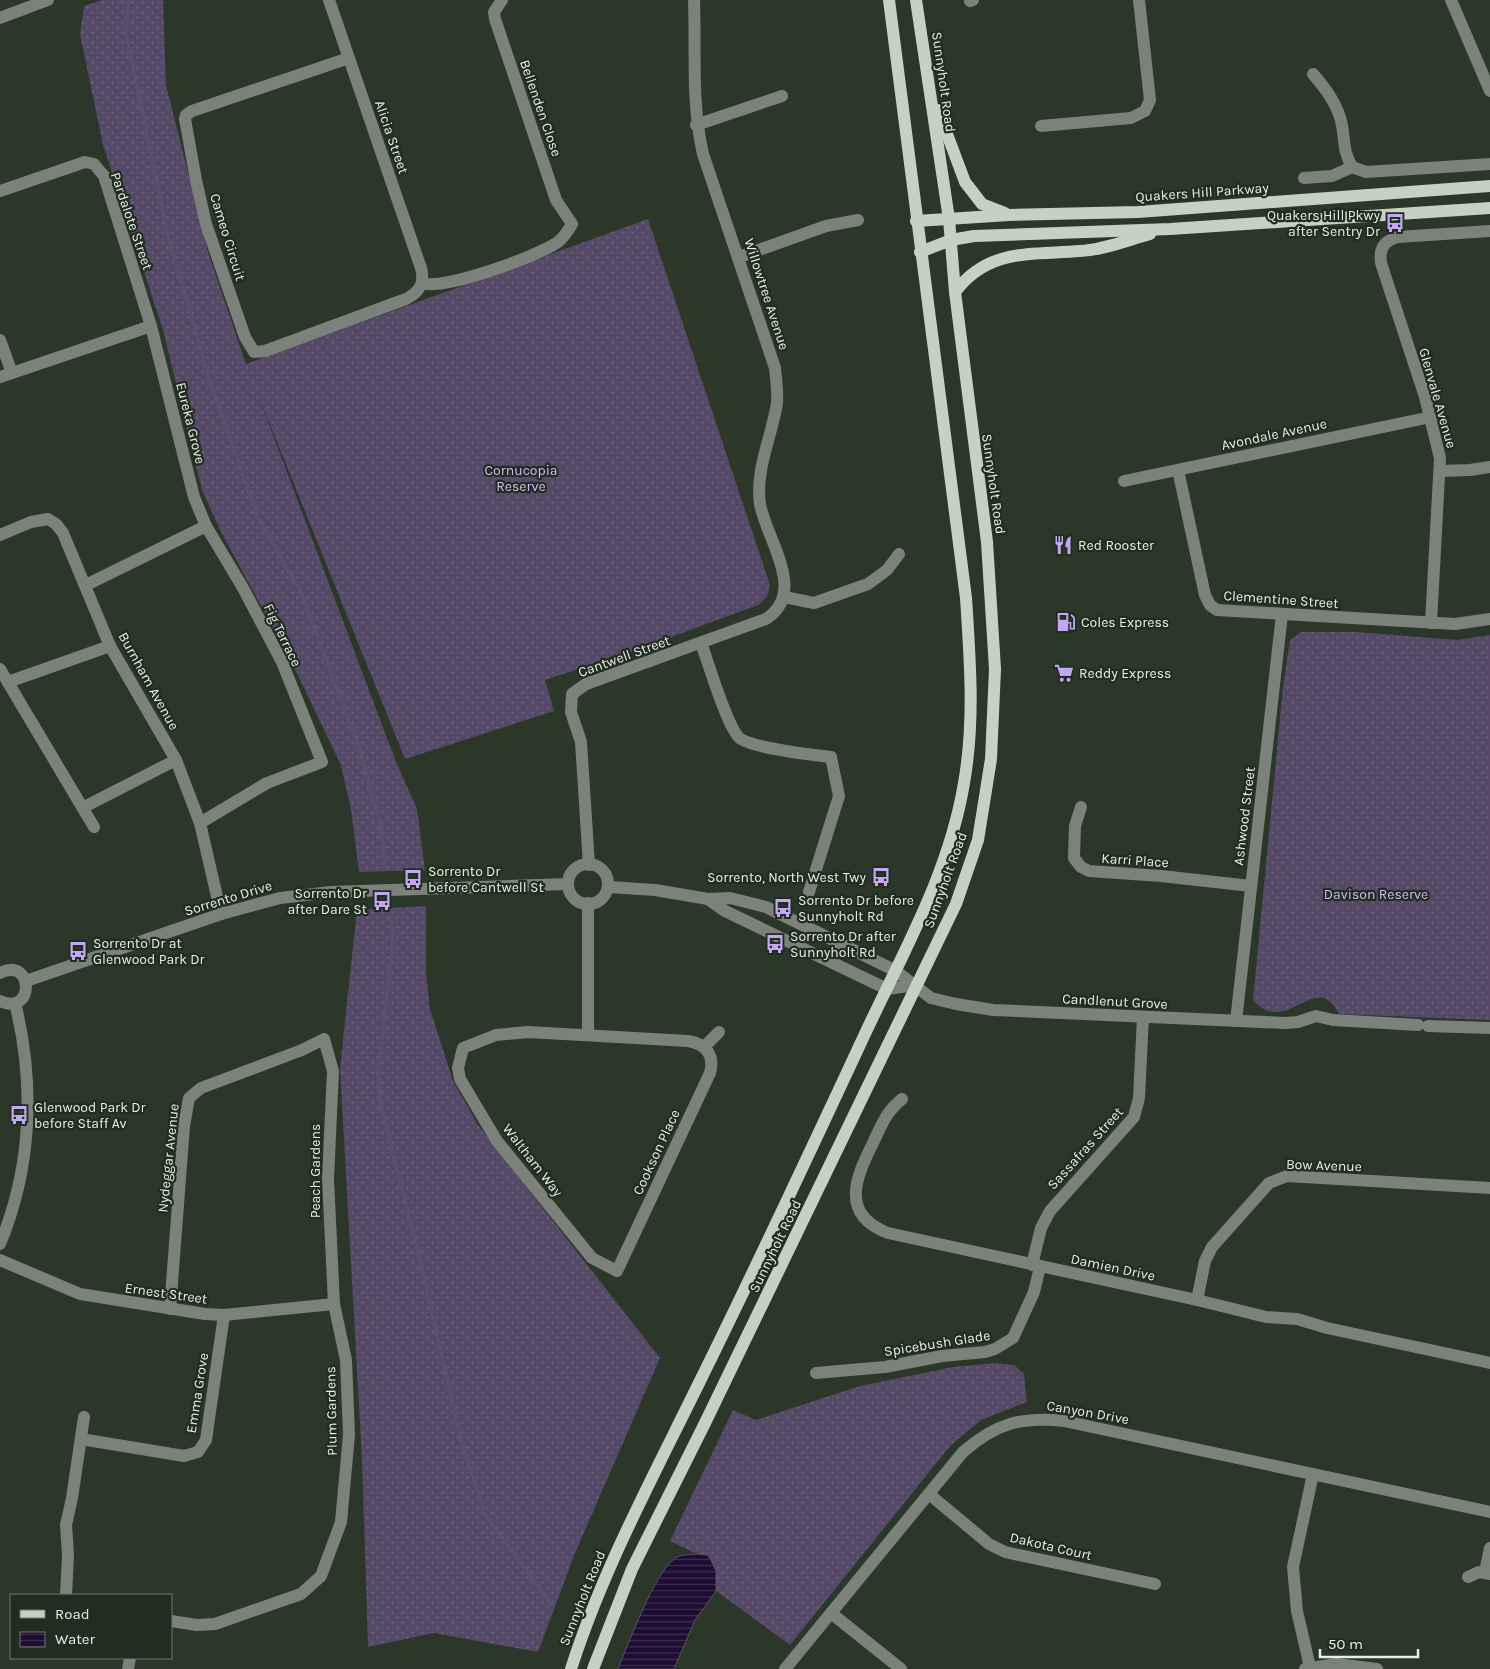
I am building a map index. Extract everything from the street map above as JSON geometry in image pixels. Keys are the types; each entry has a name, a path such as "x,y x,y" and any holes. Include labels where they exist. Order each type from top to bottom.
{"main road":[{"name":"Sunnyholt Road","path":"571,1669 586,1622 609,1568 748,1284 896,971 939,874 955,824 964,784 971,722 972,689 966,598 889,0"},
{"name":"Sunnyholt Road","path":"593,1669 632,1568 706,1423 944,929 967,874 978,840 991,759 994,669 987,542 955,292 949,219 916,0"},
{"path":"928,84 964,182 982,204 1010,215"},
{"name":"Quakers Hill Parkway","path":"916,221 1010,215 1138,212 1490,186"},
{"path":"920,252 967,236 1022,232 1170,229 1490,208"},
{"path":"955,292 965,278 980,268 1014,255 1081,251 1170,229"}],"street":[{"path":"1,14 48,0"},
{"name":"Alicia Street","path":"329,0 421,268 422,283"},
{"name":"Bellenden Close","path":"422,283 428,285 442,284 522,259 559,241 572,224 556,200 495,20 494,12 502,0"},
{"name":"Willowtree Avenue","path":"694,0 693,91 696,125 703,154 775,368 777,401 759,491 762,514 783,575 784,597"},
{"path":"1041,126 1131,118 1145,112 1150,100 1139,0"},
{"path":"1451,0 1490,91"},
{"name":"Cameo Circuit","path":"349,58 186,115 184,124 206,224 245,337 254,352 265,351 406,299 420,290 422,283"},
{"path":"1313,74 1326,88 1338,112 1342,124 1344,154 1352,167 1366,172 1490,164"},
{"path":"696,125 782,96"},
{"name":"Pardalote Street","path":"0,191 85,162 94,164 104,176 151,326"},
{"path":"1304,178 1332,176 1352,167"},
{"path":"739,258 826,226 858,220"},
{"name":"Glenvale Avenue","path":"1431,623 1441,471 1438,446 1431,417 1381,263 1382,245 1398,237 1490,231"},
{"path":"0,340 6,375 151,326"},
{"name":"Eureka Grove","path":"151,326 194,497 206,526"},
{"name":"Avondale Avenue","path":"1124,481 1431,417"},
{"path":"1441,471 1470,470 1490,466"},
{"name":"Clementine Street","path":"1178,470 1205,595 1210,605 1223,612 1431,623 1470,623 1490,620"},
{"name":"Burnham Avenue","path":"0,534 31,522 48,519 56,524 63,533 110,646 176,760 200,823 221,914"},
{"path":"86,585 206,526"},
{"name":"Fig Terrace","path":"200,823 267,784 322,762 282,662 243,588 206,526"},
{"path":"784,597 814,603 868,584 882,575 898,554"},
{"name":"Cantwell Street","path":"589,865 581,742 571,712 572,694 586,684 766,619 778,609 784,597"},
{"name":"Ashwood Street","path":"1236,1021 1282,614"},
{"path":"701,643 731,726 741,739 801,754 831,757 839,796 809,892"},
{"path":"8,682 110,646"},
{"path":"0,669 84,807 94,827"},
{"path":"84,807 176,760"},
{"name":"Karri Place","path":"1081,807 1075,826 1074,858 1081,867 1089,871 1161,876 1251,886"},
{"path":"589,865 604,872 609,887 601,900 588,904 574,898 568,884 570,876 576,868 589,865"},
{"name":"Sorrento Drive","path":"26,981 261,902 315,893 568,884"},
{"path":"609,887 655,890 708,899 730,898 766,907 896,971"},
{"path":"708,899 725,911 887,989 916,985"},
{"path":"588,904 588,1035 688,1041 704,1046 719,1032"},
{"path":"0,1002 15,1003 26,993 26,981 17,971 2,968"},
{"name":"Candlenut Grove","path":"896,971 931,998 985,1009 1236,1021 1298,1022 1316,1016 1333,1020 1490,1028"},
{"path":"0,1244 20,1182 27,1135 28,1107 24,1045 15,1003"},
{"name":"Sassafras Street","path":"1036,1266 1041,1228 1050,1211 1134,1117 1139,1098 1143,1017"},
{"name":"Waltham Way","path":"588,1035 510,1033 486,1038 463,1048 458,1074 482,1119 592,1258 617,1271"},
{"name":"Peach Gardens","path":"324,1039 332,1071 328,1179 334,1304"},
{"name":"Nydeggar Avenue","path":"170,1309 184,1126 189,1098 201,1088 302,1050 324,1039"},
{"name":"Cookson Place","path":"617,1271 710,1073 712,1061 704,1046"},
{"name":"Damien Drive","path":"902,1099 888,1110 858,1173 855,1188 863,1215 875,1228 888,1233 1197,1300 1266,1317 1296,1319 1327,1328 1490,1363"},
{"name":"Bow Avenue","path":"1197,1300 1205,1261 1212,1247 1265,1188 1275,1180 1287,1176 1490,1188"},
{"name":"Ernest Street","path":"0,1260 80,1294 170,1309 224,1315 334,1304"},
{"name":"Spicebush Glade","path":"816,1372 885,1367 934,1357 984,1352 995,1349 1013,1338 1034,1292 1036,1266"},
{"name":"Plum Gardens","path":"172,1621 197,1625 223,1622 292,1599 310,1587 321,1576 341,1522 344,1475 349,1445 346,1360 334,1304"},
{"name":"Emma Grove","path":"81,1439 184,1456 198,1452 206,1440 224,1315"},
{"path":"66,1594 68,1555 66,1525 84,1417"},
{"name":"Canyon Drive","path":"785,1669 963,1452 980,1438 1006,1424 1044,1418 1490,1512"},
{"path":"1313,1474 1293,1567 1297,1611 1307,1668 1336,1664 1377,1669"},
{"name":"Dakota Court","path":"928,1494 989,1544 1005,1552 1155,1584"},
{"path":"1468,1577 1476,1573 1488,1573 1490,1548"},
{"path":"832,1613 901,1669"}],"green space":[{"name":"Cornucopia Reserve","path":"102,0 163,0 166,85 208,252 246,364 648,219 770,585 767,597 758,605 628,653 545,680 554,711 405,759 258,395 396,762 417,809 425,870 359,872 351,810 341,765 292,663 220,530 202,490 163,330 103,145 80,34 84,6"},
{"name":"Davison Reserve","path":"1301,632 1356,632 1457,640 1490,635 1490,1020 1339,1014 1330,1002 1321,997 1278,1012 1266,1010 1253,1000 1283,687 1290,640"},
{"path":"426,906 426,973 430,1009 453,1081 478,1125 660,1358 575,1553 538,1652 434,1633 368,1647 362,1459 340,1068 357,910"},
{"path":"996,1363 1014,1365 1024,1374 1027,1402 981,1420 950,1446 790,1645 716,1591 716,1583 707,1555 697,1554 670,1541 733,1410 756,1420 860,1386 953,1367"}],"water":[{"path":"707,1555 711,1560 716,1571 716,1591 695,1620 674,1669 618,1669 651,1593 667,1567 679,1556"}],"waterway":[{"path":"128,0 126,33 168,236 209,378 259,520 300,590 359,748 380,822 385,866"},
{"path":"390,910 393,941 378,1073 381,1108 416,1243 461,1440 486,1516 551,1604"}],"place":[{"name":"Quakers Hill Pkwy after Sentry Dr","path":"1395,223"},
{"name":"Red Rooster","path":"1063,545"},
{"name":"Coles Express","path":"1066,622"},
{"name":"Reddy Express","path":"1064,673"},
{"name":"Sorrento, North West Twy","path":"881,877"},
{"name":"Sorrento Dr before Cantwell St","path":"413,879"},
{"name":"Sorrento Dr after Dare St","path":"382,901"},
{"name":"Sorrento Dr before Sunnyholt Rd","path":"783,908"},
{"name":"Sorrento Dr after Sunnyholt Rd","path":"775,944"},
{"name":"Sorrento Dr at Glenwood Park Dr","path":"78,951"},
{"name":"Glenwood Park Dr before Staff Av","path":"19,1115"}]}
